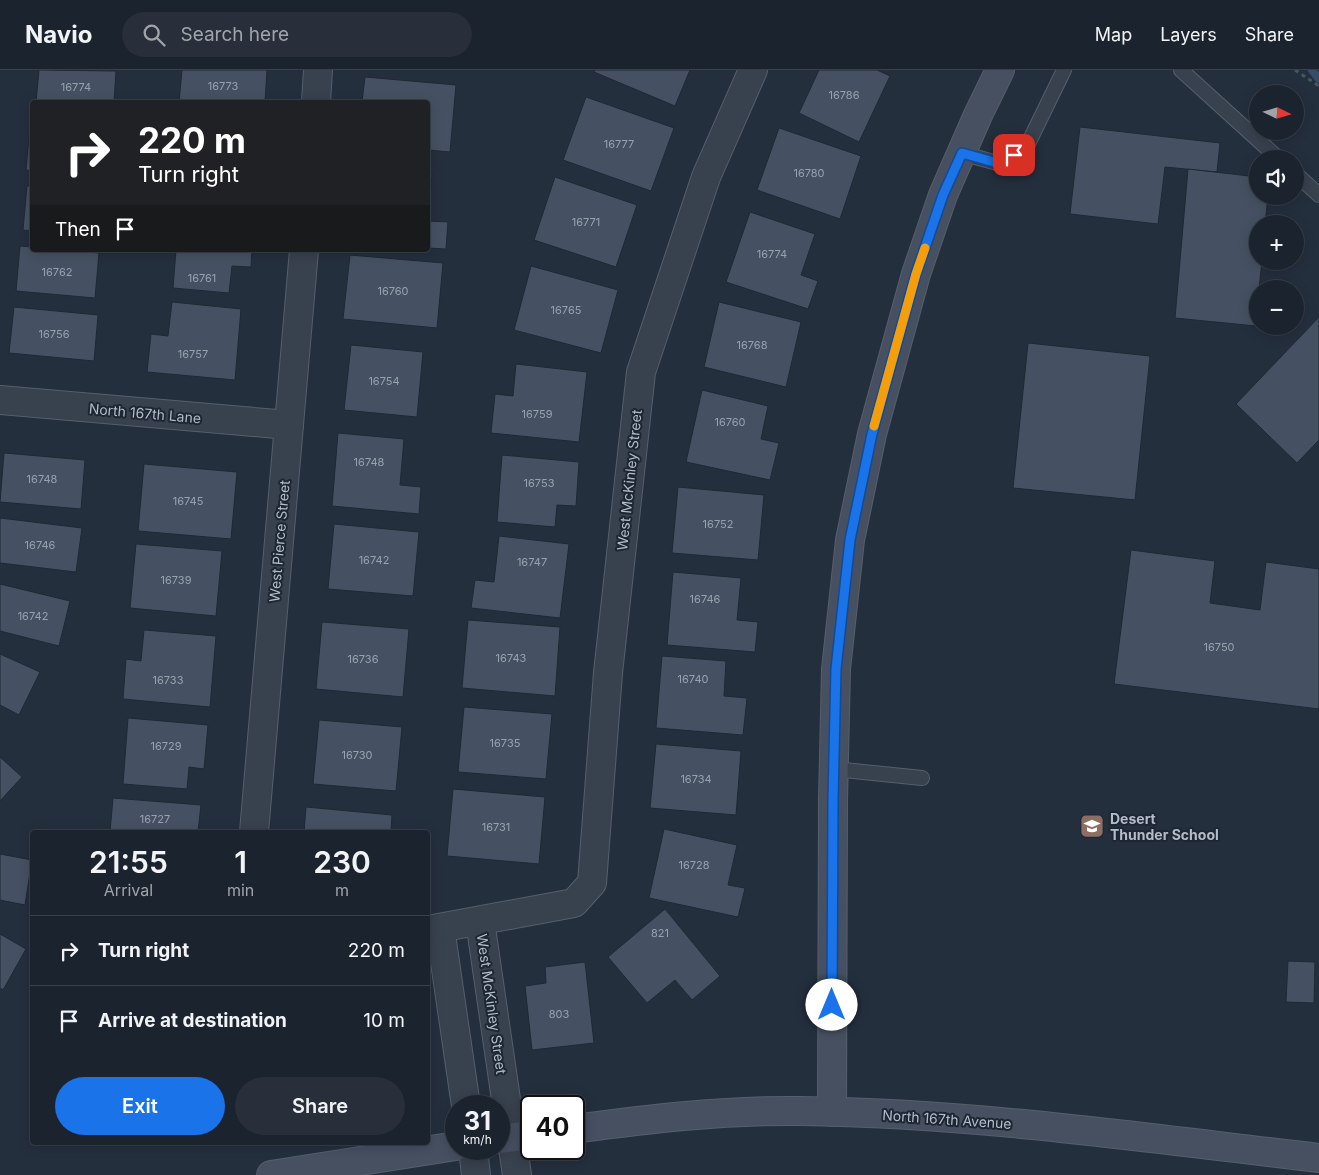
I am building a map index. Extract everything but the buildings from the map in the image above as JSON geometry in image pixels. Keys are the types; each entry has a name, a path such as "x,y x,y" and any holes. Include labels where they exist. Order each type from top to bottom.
{"street":[{"path":"316,100 318,70"},
{"name":"West McKinley Street","path":"517,1175 514,1137 480,921 574,903 592,883 608,673 641,372 706,177 753,70"},
{"path":"832,1112 834,769 837,659 850,540 872,434 916,274 943,195 1000,70"},
{"name":"West Pierce Street","path":"254,830 304,252"},
{"name":"North 167th Lane","path":"0,400 289,425"},
{"path":"464,1095 434,929 480,921"},
{"name":"North 167th Avenue","path":"585,1128 730,1112 832,1112 981,1119 1319,1158"},
{"path":"271,1175 445,1148"},
{"path":"474,1160 476,1175"}],"lane":[{"path":"962,153 1001,164 1027,146 1064,70"},
{"path":"1181,70 1269,150"},
{"path":"1304,181 1319,195"},
{"path":"834,769 922,778"}],"path":[{"path":"1295,70 1319,86"}],"waterway":[{"path":"1312,70 1319,79"}],"slow traffic":[{"path":"874,426 925,248"}],"place":[{"name":"Desert Thunder School","path":"1092,826"}],"route":[{"path":"832,1005 836,669 850,540 872,434 916,274 943,195 962,153 1001,164 1014,155"}]}
